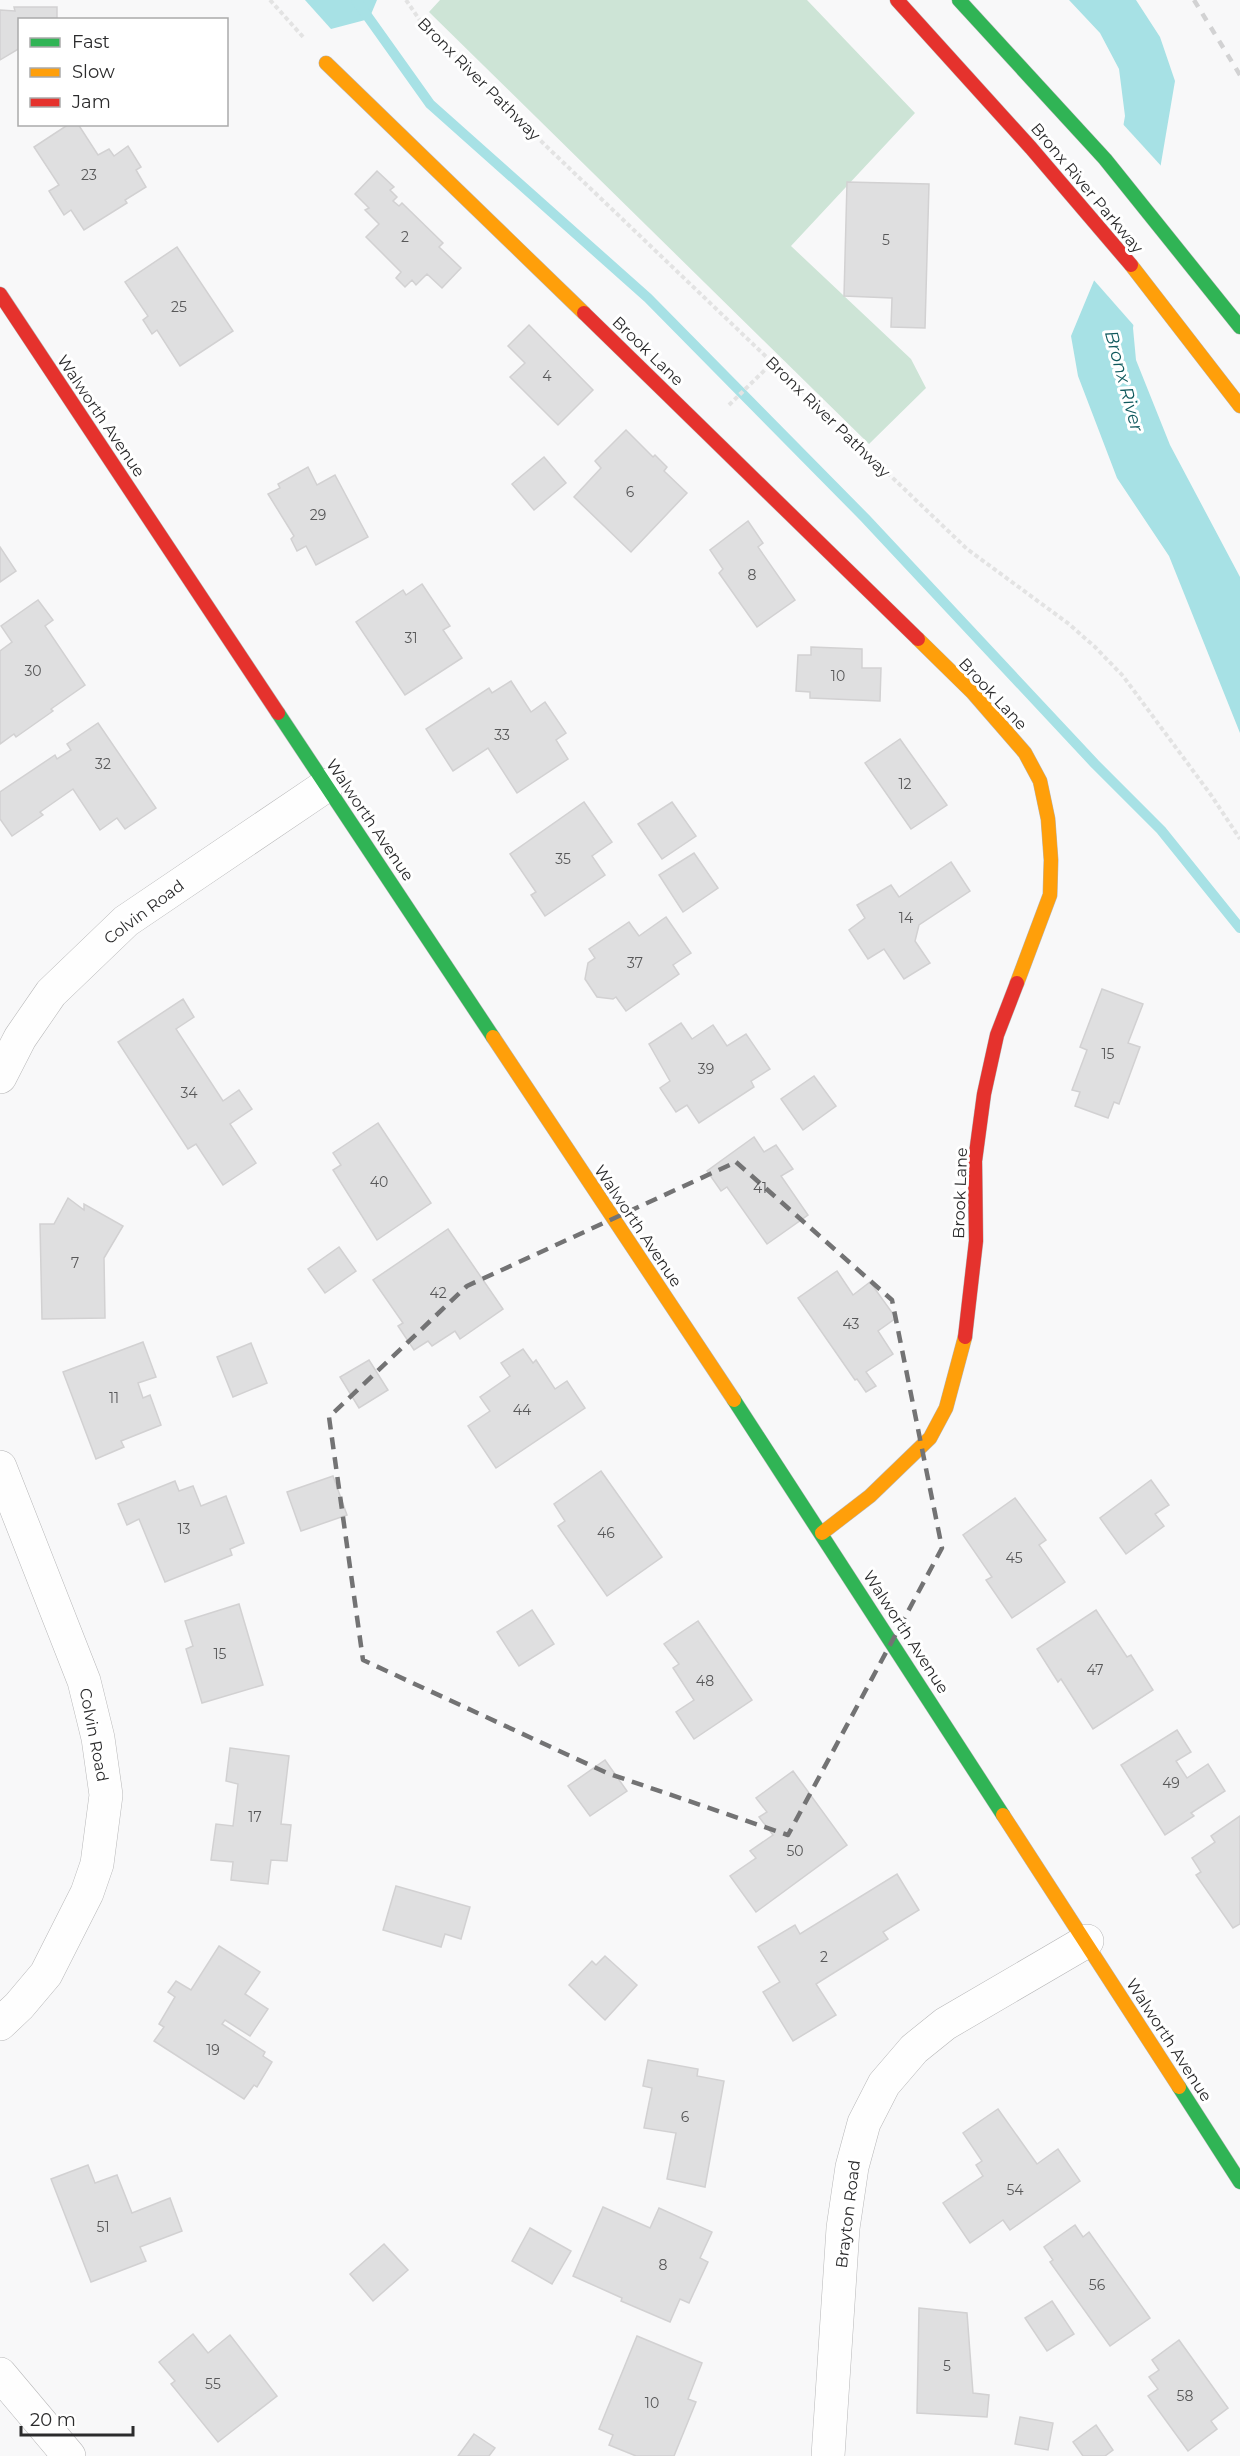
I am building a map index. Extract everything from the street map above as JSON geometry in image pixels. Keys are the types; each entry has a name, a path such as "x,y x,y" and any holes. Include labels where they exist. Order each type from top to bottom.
{"main road":[{"name":"Bronx River Parkway","path":"897,0 1092,218 1240,406"},
{"name":"Bronx River Parkway","path":"959,0 1105,159 1240,327"},
{"name":"Brook Lane","path":"326,63 759,482 973,693 1025,753 1040,781 1048,819 1051,860 1050,895 997,1035 984,1094 975,1161 976,1241 966,1332 955,1379 946,1408 930,1438 870,1496 822,1533"},
{"name":"Walworth Avenue","path":"0,294 822,1533 1240,2181"}],"street":[{"name":"Colvin Road","path":"0,1077 20,1038 51,993 126,921 327,785"},
{"name":"Colvin Road","path":"0,1467 84,1681 98,1738 106,1795 98,1864 83,1902 46,1974 19,2007 0,2024"},
{"name":"Brayton Road","path":"828,2456 843,2228 852,2167 864,2122 884,2084 914,2049 945,2024 1086,1941"},
{"path":"0,2374 69,2456"}],"path":[{"path":"270,0 326,63"},
{"name":"Bronx River Pathway","path":"406,0 419,19 545,146 967,549 1069,624 1095,647 1123,676 1211,795 1240,839"},
{"path":"735,399 772,363"}],"highlighted area":[{"path":"736,1162 892,1300 942,1548 788,1835 607,1773 363,1660 329,1417 467,1286"}],"green space":[{"path":"440,0 807,0 915,113 791,246 911,359 926,388 869,444 429,12"}],"water":[{"path":"305,0 377,0 369,19 331,29"},
{"name":"Bronx River","path":"1069,0 1136,0 1160,37 1175,81 1133,328 1136,360 1170,445 1240,577 1240,733 1169,556 1117,478 1078,376 1071,336 1098,271 1125,116 1119,69 1100,33"}],"pier":[{"path":"1121,122 1163,168 1136,328 1092,278"}],"building":[{"path":"14,7 57,7 57,18 18,18 18,49 0,60 0,10 15,11"},
{"path":"66,126 79,126 98,155 109,149 114,156 128,146 141,167 136,170 146,187 125,200 127,203 84,230 71,210 64,215 49,191 59,185 34,147"},
{"path":"377,171 394,187 390,190 397,197 393,201 399,206 402,203 443,243 439,247 461,268 442,288 427,274 416,285 412,280 405,287 396,278 401,272 366,237 379,224 365,210 369,208 355,194"},
{"path":"847,182 929,184 925,328 891,327 892,298 844,296"},
{"path":"177,247 233,331 180,366 157,330 152,334 143,320 148,316 125,282"},
{"path":"529,325 593,390 558,425 510,377 525,363 508,346"},
{"path":"626,430 653,457 655,455 667,467 664,471 687,493 631,552 574,497 601,468 595,461"},
{"path":"544,457 566,483 534,510 512,484"},
{"path":"308,467 317,485 335,475 368,537 316,565 306,546 297,551 291,539 294,536 268,494 280,488 278,484"},
{"path":"748,521 763,543 758,547 795,600 757,627 719,573 723,569 710,550"},
{"path":"0,547 16,571 0,582"},
{"path":"422,584 450,626 443,630 462,658 405,695 356,622 403,590 406,595"},
{"path":"38,600 53,620 45,626 85,685 16,737 14,734 0,744 0,651 12,642 1,626"},
{"path":"811,647 862,649 862,668 881,668 880,701 810,698 810,692 796,691 798,655 811,655"},
{"path":"511,681 531,712 545,702 566,733 556,740 568,759 517,793 488,748 453,771 426,729 489,688 492,693"},
{"path":"98,723 156,808 125,829 117,818 100,830 73,789 40,812 43,815 12,836 0,819 0,792 55,755 57,759 71,750 67,744"},
{"path":"900,739 947,805 911,829 865,763"},
{"path":"584,802 612,842 592,856 605,875 545,916 531,895 536,892 510,854"},
{"path":"672,802 696,836 662,859 638,824"},
{"path":"694,853 718,888 683,912 659,875"},
{"path":"951,862 970,891 919,925 915,941 930,963 904,979 884,949 868,959 849,930 865,918 857,905 891,885 899,897"},
{"path":"666,917 691,953 673,965 679,974 626,1011 616,997 613,999 597,997 585,979 588,963 595,958 589,949 629,922 639,936"},
{"path":"1102,989 1143,1004 1128,1043 1140,1047 1119,1104 1114,1102 1108,1118 1075,1106 1080,1092 1072,1090 1087,1050 1080,1047"},
{"path":"183,999 194,1017 176,1029 223,1101 239,1090 252,1109 230,1124 256,1163 223,1185 196,1144 188,1149 118,1042"},
{"path":"681,1023 692,1039 713,1025 727,1046 746,1034 770,1069 751,1081 754,1087 699,1123 687,1105 676,1112 660,1088 670,1081 649,1044"},
{"path":"814,1076 836,1106 803,1130 781,1099"},
{"path":"378,1123 431,1203 377,1240 333,1170 341,1165 333,1153"},
{"path":"754,1137 764,1152 776,1145 793,1169 781,1176 808,1215 767,1244 727,1187 721,1191 707,1171"},
{"path":"68,1198 84,1210 84,1204 123,1226 104,1258 105,1318 42,1319 40,1224 54,1224"},
{"path":"448,1229 503,1309 460,1339 455,1331 432,1346 428,1341 414,1350 398,1326 403,1323 373,1280"},
{"path":"339,1247 356,1271 325,1293 308,1269"},
{"path":"837,1271 853,1295 870,1282 896,1318 878,1331 893,1354 866,1372 876,1386 866,1392 857,1379 855,1380 798,1298"},
{"path":"143,1342 156,1377 138,1383 143,1398 150,1395 161,1425 121,1441 124,1447 96,1459 63,1372"},
{"path":"251,1343 267,1383 233,1397 217,1357"},
{"path":"523,1349 533,1363 536,1360 555,1389 567,1381 585,1408 496,1468 468,1426 490,1411 480,1397 510,1376 501,1363"},
{"path":"369,1360 388,1390 359,1408 340,1377"},
{"path":"601,1471 662,1557 607,1596 558,1526 565,1521 554,1504"},
{"path":"333,1476 347,1515 301,1531 287,1492"},
{"path":"1151,1480 1169,1505 1155,1514 1164,1526 1126,1554 1100,1518"},
{"path":"175,1481 179,1491 193,1486 201,1506 226,1496 244,1543 230,1549 232,1555 165,1582 139,1519 127,1525 118,1504"},
{"path":"1015,1498 1046,1540 1039,1545 1065,1582 1012,1618 986,1580 992,1577 963,1535"},
{"path":"239,1604 263,1685 202,1703 186,1649 193,1646 185,1621"},
{"path":"532,1610 554,1644 519,1666 497,1632"},
{"path":"1096,1610 1127,1657 1131,1655 1153,1690 1093,1729 1061,1679 1058,1682 1037,1649"},
{"path":"698,1621 752,1700 694,1739 676,1712 694,1700 673,1668 679,1664 664,1644"},
{"path":"1177,1730 1191,1752 1176,1761 1187,1778 1208,1764 1225,1791 1191,1813 1194,1816 1165,1835 1121,1765"},
{"path":"230,1748 289,1756 281,1824 291,1825 287,1861 271,1860 268,1884 231,1880 233,1862 211,1860 216,1824 233,1826 238,1784 226,1781"},
{"path":"605,1760 627,1791 590,1816 568,1786"},
{"path":"793,1771 847,1845 756,1912 730,1876 756,1858 750,1851 773,1835 759,1817 767,1812 756,1798"},
{"path":"1240,1816 1240,1924 1233,1928 1196,1875 1201,1872 1192,1858 1215,1842 1211,1836"},
{"path":"897,1874 919,1910 883,1932 888,1939 816,1984 836,2015 793,2041 763,1992 780,1982 758,1947 795,1925 800,1934"},
{"path":"396,1886 470,1907 461,1939 445,1934 441,1947 383,1930"},
{"path":"219,1946 260,1972 245,1994 268,2009 250,2036 225,2020 222,2024 265,2052 263,2056 272,2062 257,2087 254,2085 244,2099 154,2041 164,2027 159,2024 175,1997 168,1992 176,1981 191,1990"},
{"path":"605,1956 637,1985 605,2020 569,1985 592,1961 596,1965"},
{"path":"648,2060 698,2069 697,2076 724,2081 705,2187 667,2179 676,2133 644,2128 652,2088 643,2086"},
{"path":"998,2109 1037,2164 1058,2149 1080,2181 1010,2230 1003,2220 970,2243 943,2203 983,2176 976,2165 982,2161 963,2133"},
{"path":"88,2165 95,2183 117,2175 132,2213 170,2198 182,2231 140,2247 146,2261 91,2282 51,2179"},
{"path":"603,2207 650,2228 659,2208 712,2232 700,2258 708,2262 689,2303 680,2299 670,2322 621,2301 622,2298 573,2276"},
{"path":"1075,2225 1083,2237 1089,2232 1150,2318 1110,2346 1050,2262 1053,2260 1044,2247"},
{"path":"530,2228 571,2251 552,2284 512,2261"},
{"path":"384,2244 408,2270 373,2301 350,2274"},
{"path":"1052,2301 1074,2334 1047,2351 1025,2318"},
{"path":"919,2308 967,2313 973,2393 989,2395 987,2417 917,2413"},
{"path":"193,2334 208,2353 230,2335 277,2396 218,2442 171,2384 175,2381 159,2362"},
{"path":"637,2336 702,2363 688,2399 696,2402 674,2456 636,2456 609,2445 613,2435 599,2429"},
{"path":"1179,2340 1228,2408 1211,2421 1217,2429 1188,2451 1148,2396 1158,2389 1149,2377 1159,2370 1152,2360"},
{"path":"1020,2417 1053,2423 1048,2450 1015,2444"},
{"path":"1096,2425 1113,2450 1105,2456 1083,2456 1073,2442"},
{"path":"474,2434 495,2448 489,2456 458,2456"}],"waterway":[{"path":"356,0 430,104 648,298 865,518 1095,764 1161,830 1240,928"}],"railway":[{"path":"1194,0 1240,75"}],"traffic: fast":[{"path":"959,0 1105,159 1240,327"},
{"path":"278,713 493,1037"},
{"path":"734,1400 1003,1815"},
{"path":"1179,2087 1240,2182"}],"traffic: slow":[{"path":"326,63 584,313"},
{"path":"1131,265 1240,406"},
{"path":"918,639 973,693 1025,753 1040,781 1048,819 1051,860 1050,895 1017,983"},
{"path":"493,1037 734,1400"},
{"path":"822,1533 870,1496 930,1438 946,1408 965,1337"},
{"path":"1003,1815 1179,2087"}],"traffic: jam":[{"path":"897,0 1031,148 1131,265"},
{"path":"0,294 278,713"},
{"path":"584,313 918,639"},
{"path":"965,1337 976,1241 975,1161 984,1094 997,1035 1017,983"}]}
